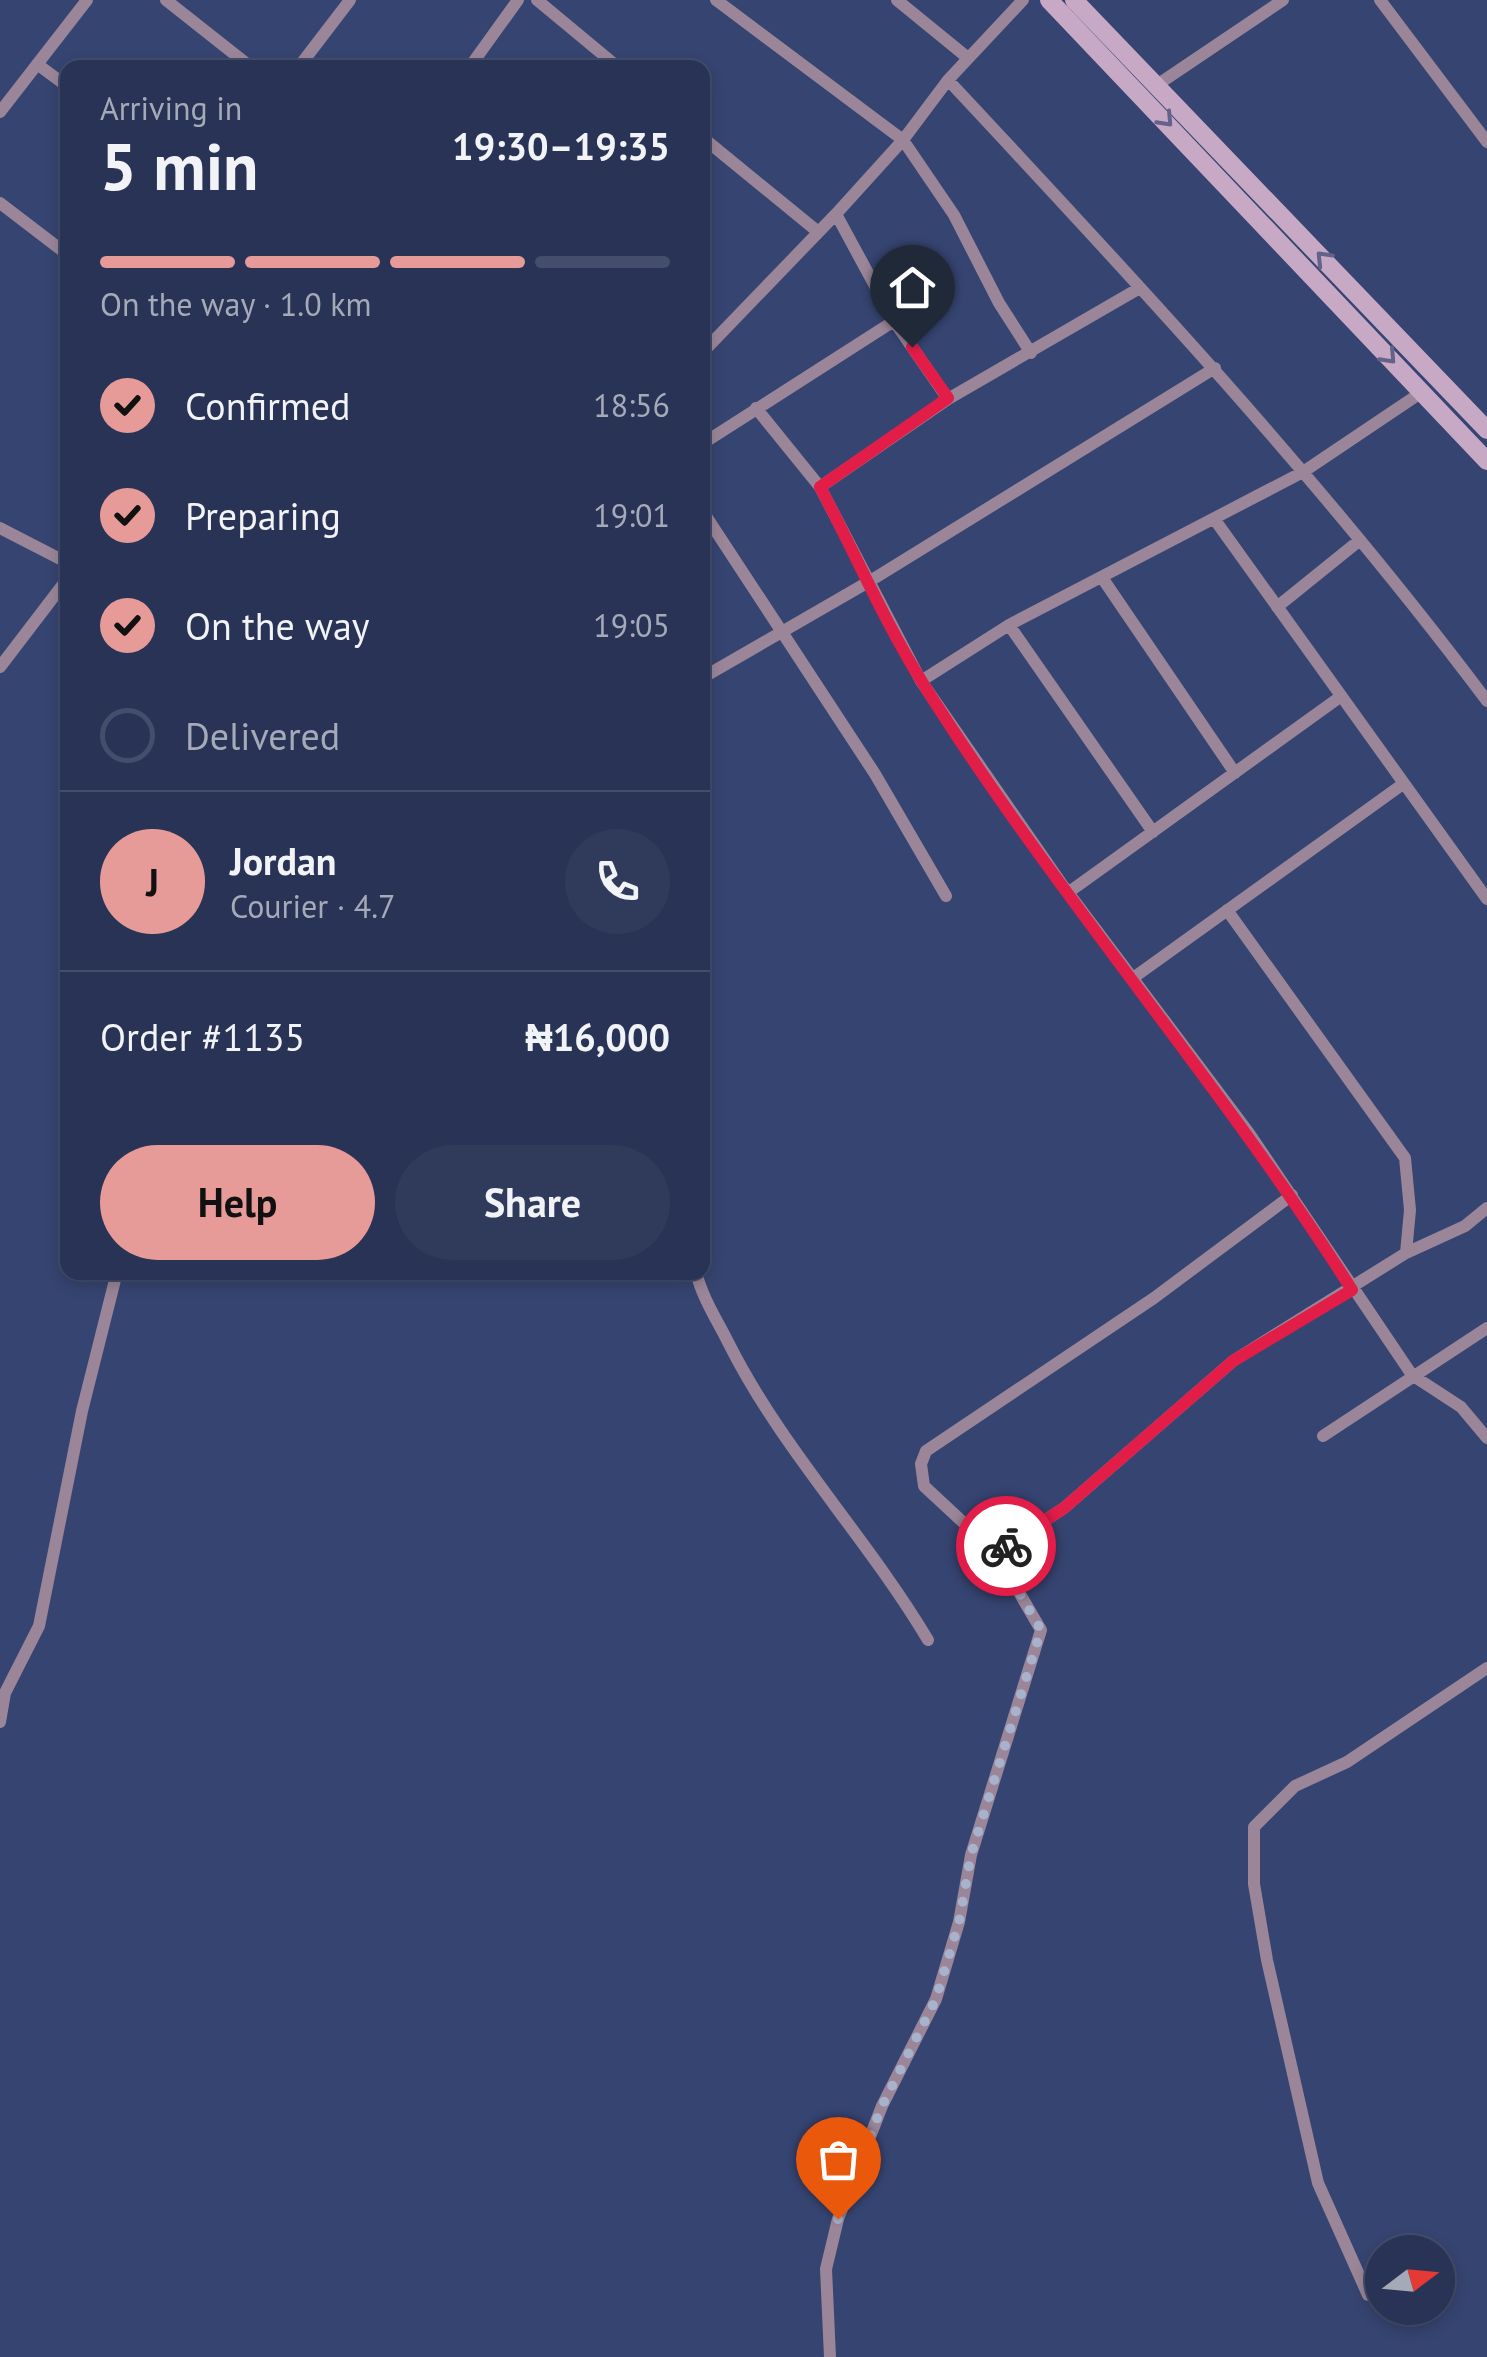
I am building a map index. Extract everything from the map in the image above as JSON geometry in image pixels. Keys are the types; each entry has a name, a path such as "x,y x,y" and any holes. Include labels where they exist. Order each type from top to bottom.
{"main road":[{"path":"1049,0 1133,74 1157,86 1487,430"},
{"path":"1074,0 1133,74 1487,461"}],"street":[{"path":"0,112 87,0"},
{"path":"304,60 350,0"},
{"path":"475,60 518,0"},
{"path":"536,0 609,60"},
{"path":"716,0 903,140 954,215 999,304 1031,353"},
{"path":"898,0 968,58"},
{"path":"710,345 836,214 903,140 948,80 1023,0"},
{"path":"1157,86 1283,0"},
{"path":"1380,0 1487,142"},
{"path":"176,3 243,60"},
{"path":"37,64 60,81"},
{"path":"948,80 1215,368 1360,540 1487,701"},
{"path":"710,144 817,231"},
{"path":"0,204 60,250"},
{"path":"836,214 894,322 948,398"},
{"path":"820,487 948,398 1138,288"},
{"path":"710,439 894,322"},
{"path":"710,673 870,581 1215,368"},
{"path":"921,681 1009,626 1303,472 1422,392"},
{"path":"756,408 820,487 921,681 1069,892 1292,1195 1352,1290 1412,1374 1461,1406 1487,1438"},
{"path":"1216,520 1487,899"},
{"path":"710,521 875,774 946,896"},
{"path":"0,528 60,559"},
{"path":"1277,607 1360,540"},
{"path":"1103,579 1235,773"},
{"path":"0,667 60,588"},
{"path":"1009,626 1153,832"},
{"path":"1069,892 1340,697"},
{"path":"1132,978 1403,784"},
{"path":"1227,910 1405,1158 1410,1210 1406,1253"},
{"path":"830,2357 826,2270 838,2219 882,2106 936,1999 959,1922 971,1855 1041,1630 996,1553 924,1486 921,1464 926,1451 1154,1298 1292,1195"},
{"path":"996,1553 1064,1508 1233,1361 1406,1253 1465,1226 1487,1208"},
{"path":"0,1722 5,1694 39,1626 82,1411 114,1280"},
{"path":"700,1280 750,1386 791,1449 888,1573 928,1640"},
{"path":"1323,1436 1487,1328"},
{"path":"1365,2288 1318,2184 1267,1960 1254,1884 1254,1827 1295,1786 1347,1762 1487,1668"}],"way so far":[{"path":"838,2219 882,2106 936,1999 959,1922 971,1855 1041,1630 996,1553 1006,1546"}],"route":[{"path":"912,347 948,398 820,487 921,681 1062,883 1292,1195 1352,1290 1233,1361 1064,1508 1006,1546"}]}
